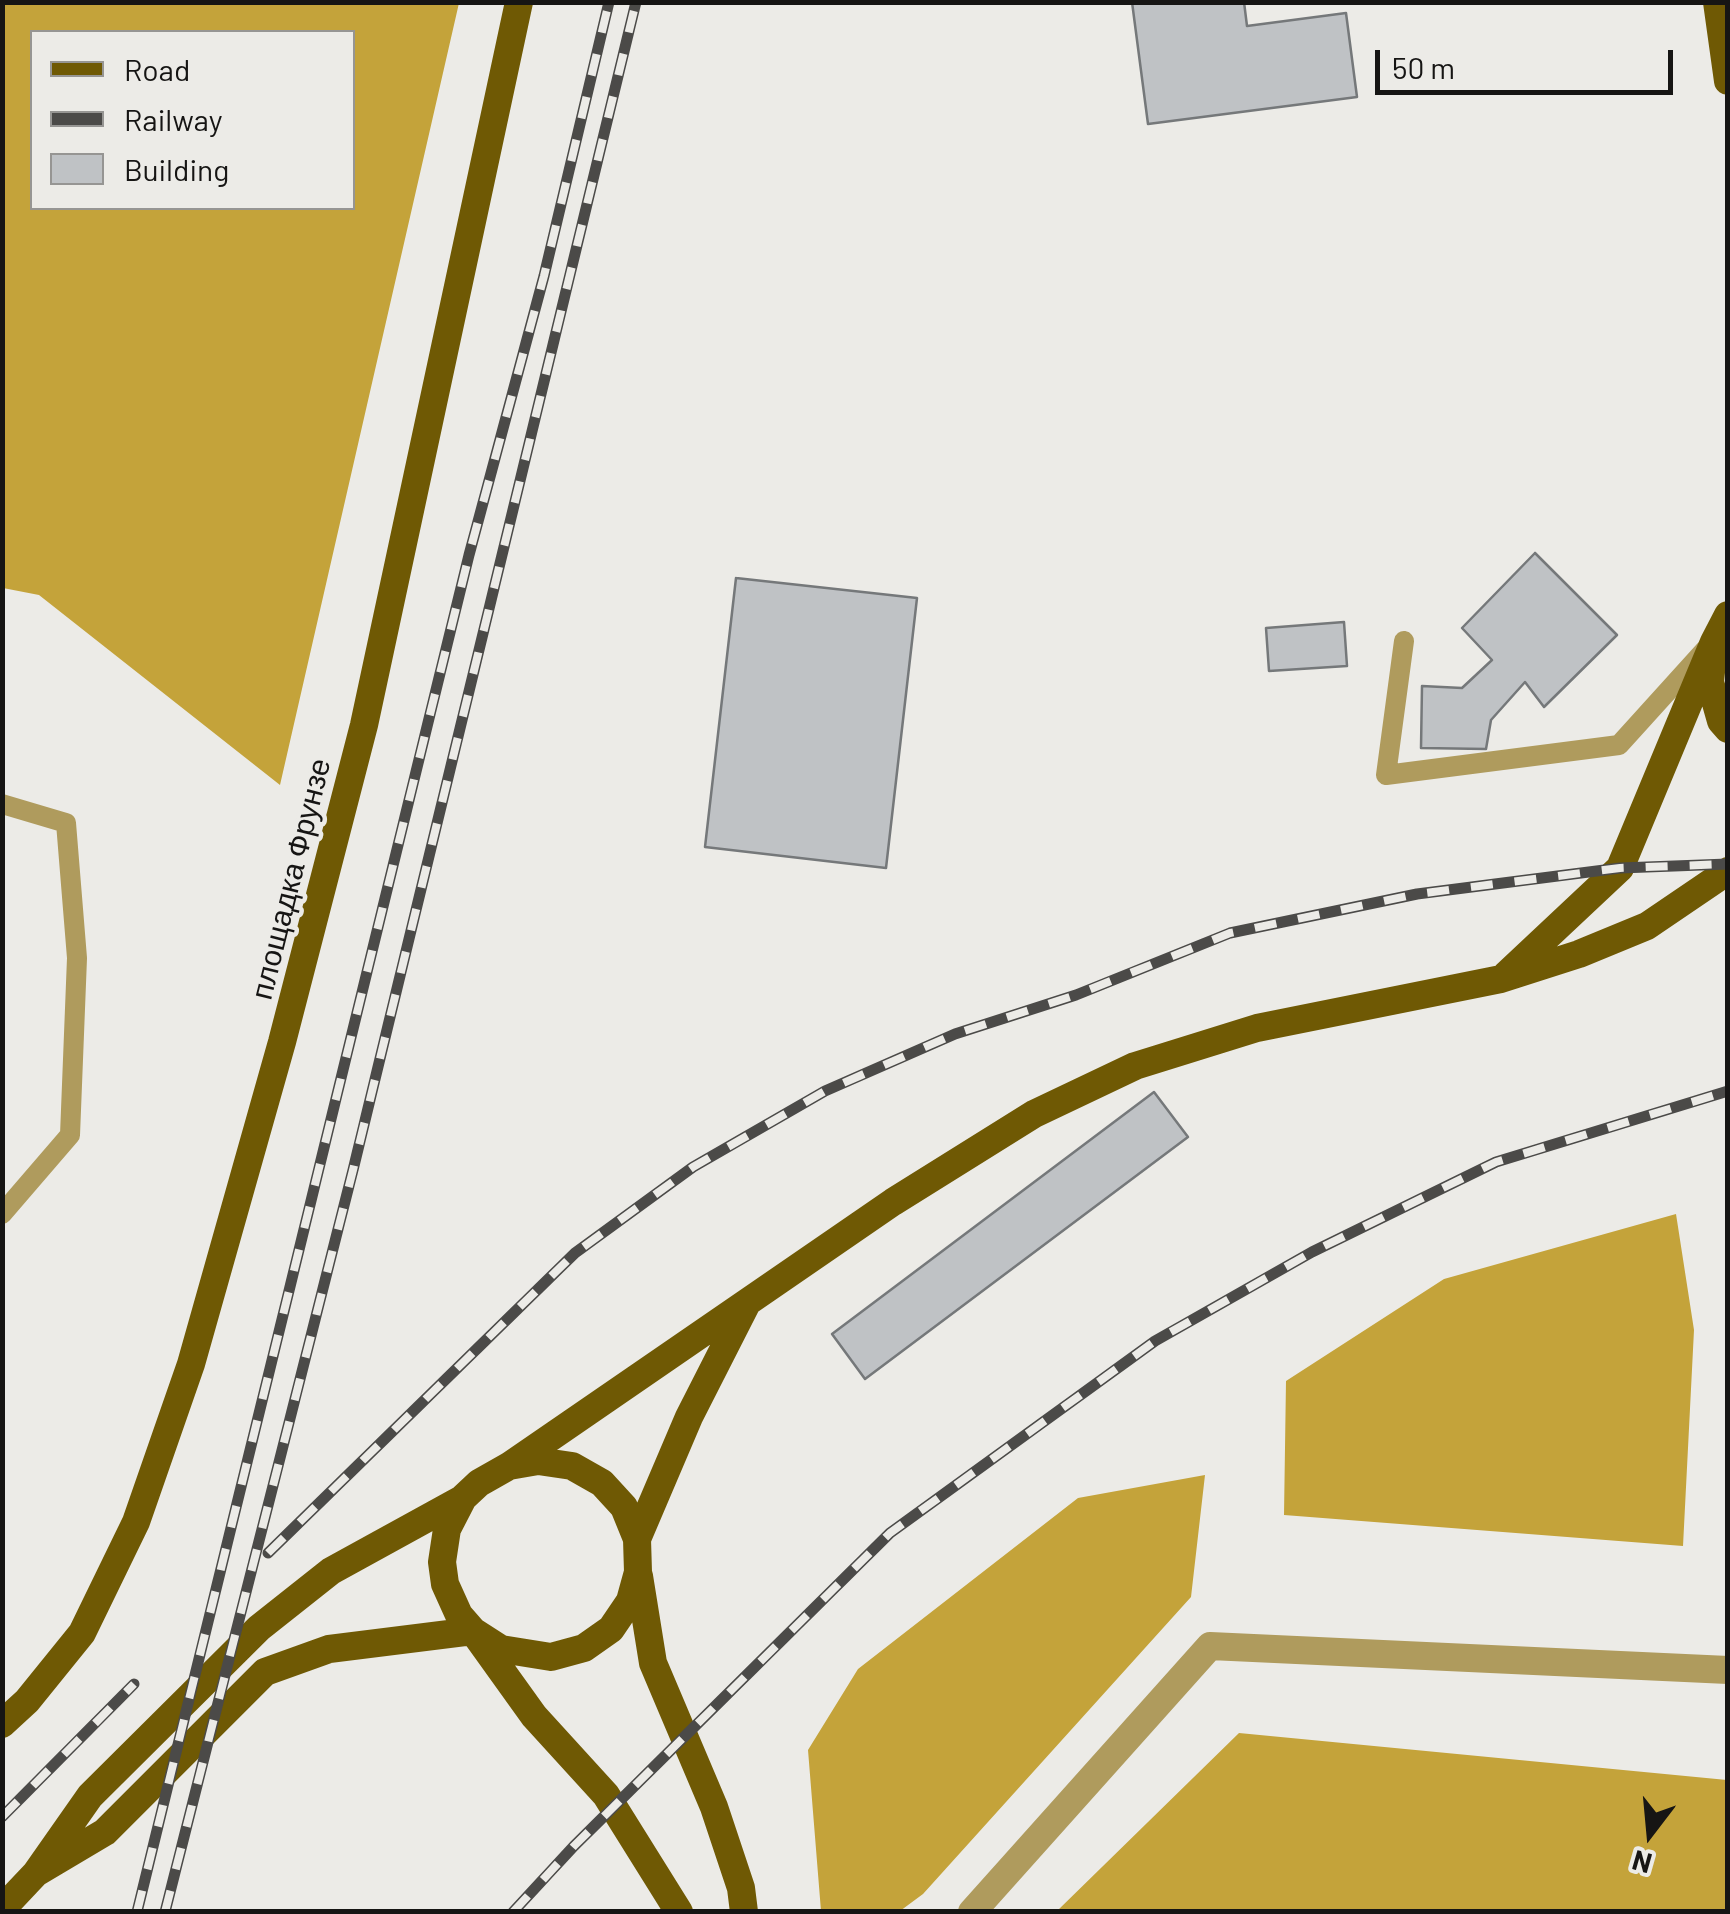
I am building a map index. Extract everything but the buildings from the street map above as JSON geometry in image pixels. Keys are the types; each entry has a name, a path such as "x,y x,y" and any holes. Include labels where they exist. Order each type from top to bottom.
{"main road":[{"name":"площадка Фрунзе","path":"2,1724 28,1701 82,1634 136,1522 191,1364 282,1042 364,724 520,2"},
{"path":"1717,2 1728,80"},
{"path":"1501,980 1620,868 1728,615"},
{"path":"1714,642 1710,682 1721,721 1728,729"},
{"path":"2,1908 36,1874 90,1796 259,1628 331,1571 463,1498 478,1483 509,1466 894,1202 1034,1114 1135,1066 1257,1028 1501,980 1579,954 1646,926 1728,871"},
{"path":"637,1539 689,1417 747,1303"},
{"path":"509,1466 538,1461 572,1466 602,1482 624,1508 637,1539 638,1572 654,1663 714,1807 741,1888 744,1912"},
{"path":"463,1498 447,1529 442,1562 445,1584 460,1614 534,1716 606,1794 679,1912"},
{"path":"36,1874 105,1832 266,1672 329,1649 473,1631 502,1649 550,1657 584,1648 610,1629 630,1601 638,1572"}],"street":[{"path":"972,1912 1210,1646 1728,1670"}],"lane":[{"path":"1404,641 1386,775 1619,745 1714,642"},
{"path":"2,804 66,823 77,958 70,1135 2,1214"}],"shaded area":[{"path":"2,3 459,3 280,785 39,595 3,588"},
{"path":"1676,1214 1694,1330 1683,1546 1284,1515 1286,1381 1444,1279"},
{"path":"1205,1475 1191,1597 923,1894 900,1911 821,1911 808,1750 858,1669 1078,1498"},
{"path":"1239,1733 1727,1780 1727,1911 1057,1911"}],"railway":[{"path":"137,1912 469,555 544,276 609,2"},
{"path":"165,1912 353,1170 636,2"},
{"path":"268,1553 575,1253 693,1167 825,1091 955,1034 1076,995 1230,933 1417,894 1620,868 1728,864"},
{"path":"513,1912 574,1846 890,1533 1155,1341 1312,1252 1496,1162 1728,1091"},
{"path":"2,1817 134,1684"}]}
